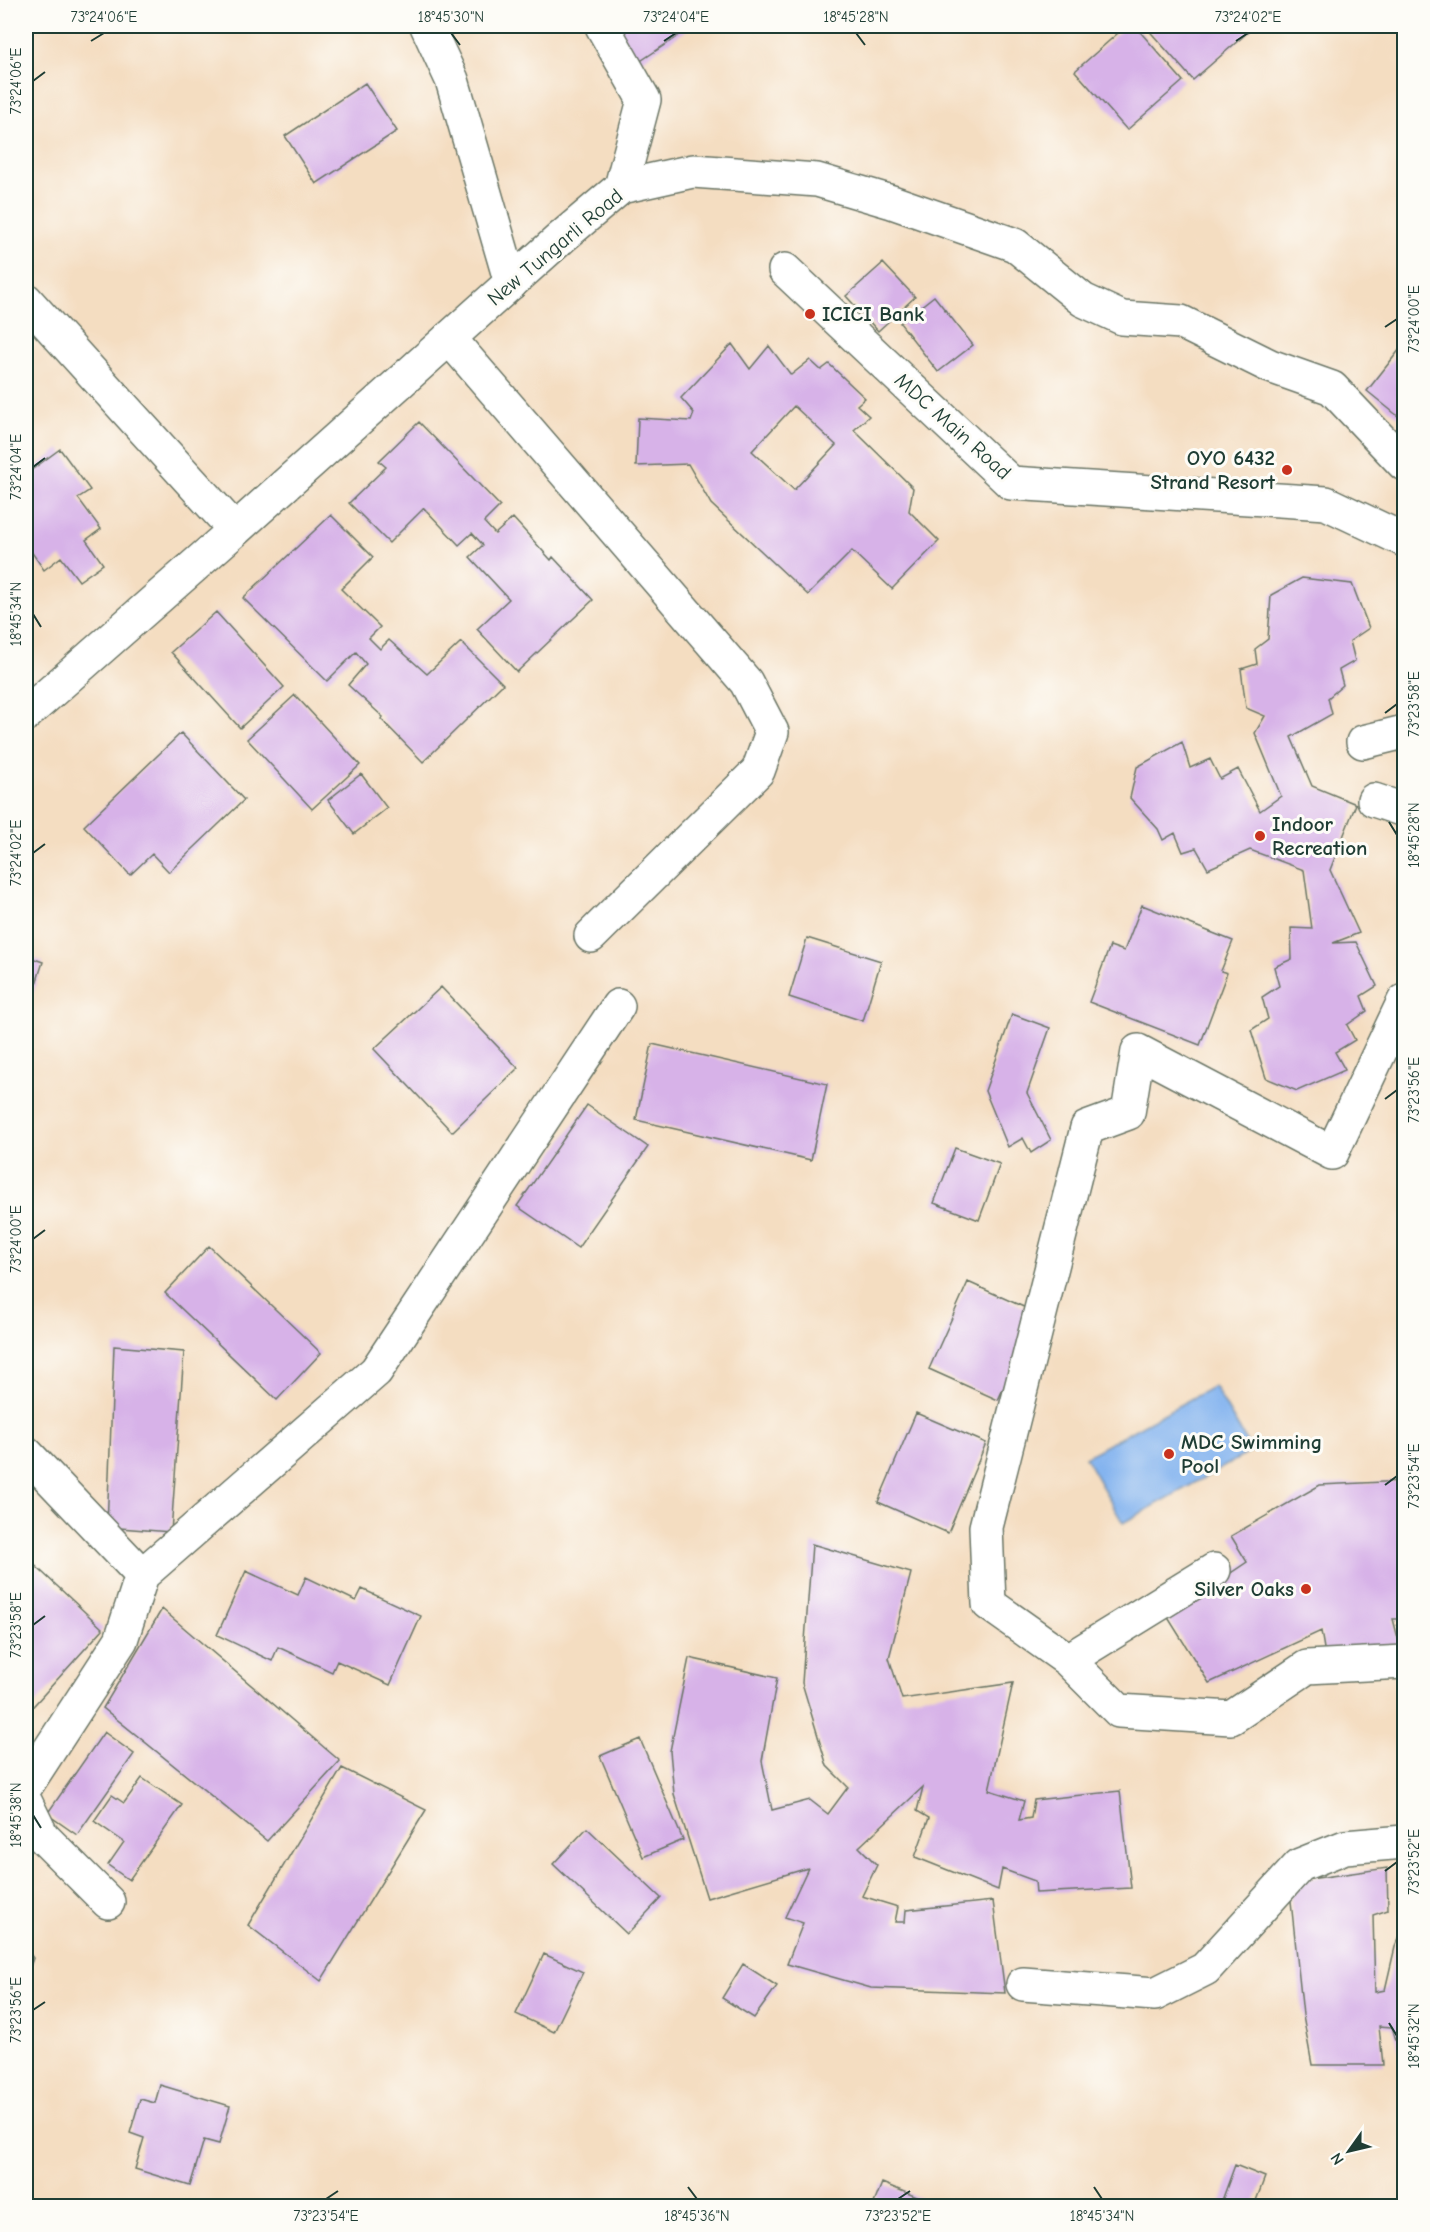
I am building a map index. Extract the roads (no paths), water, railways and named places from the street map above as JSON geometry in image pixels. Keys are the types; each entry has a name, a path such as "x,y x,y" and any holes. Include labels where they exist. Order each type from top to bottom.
{"street":[{"path":"427,26 452,80 511,283"},
{"path":"602,26 644,100 621,187"},
{"name":"New Tungarli Road","path":"26,714 621,187 693,171 817,180 892,202 1015,245 1083,300 1122,318 1181,322 1270,366 1332,388 1404,464"},
{"name":"MDC Main Road","path":"785,270 1011,483 1326,503 1404,540"},
{"path":"26,300 235,530"},
{"path":"449,338 746,682 772,732 758,771 591,936"},
{"path":"1363,742 1404,732"},
{"path":"1374,800 1404,810"},
{"path":"1404,1001 1332,1153 1138,1051 1128,1113 1087,1128 986,1527 989,1604 1068,1660 1119,1710 1232,1718 1307,1667 1404,1662"},
{"path":"26,1786 121,1641 142,1575 376,1371 618,1006"},
{"path":"26,1453 142,1575"},
{"path":"1068,1660 1214,1570"},
{"path":"26,1803 42,1836 108,1902"},
{"path":"1023,1984 1155,1994 1205,1969 1300,1865 1345,1847 1404,1842"}],"water":[{"name":"MDC Swimming Pool","path":"1214,1386 1252,1451 1123,1523 1085,1457"}],"place":[{"name":"ICICI Bank","path":"810,314"},
{"name":"OYO 6432 Strand Resort","path":"1287,470"},
{"name":"Indoor Recreation","path":"1260,836"},
{"name":"MDC Swimming Pool","path":"1169,1454"},
{"name":"Silver Oaks","path":"1306,1589"}]}
